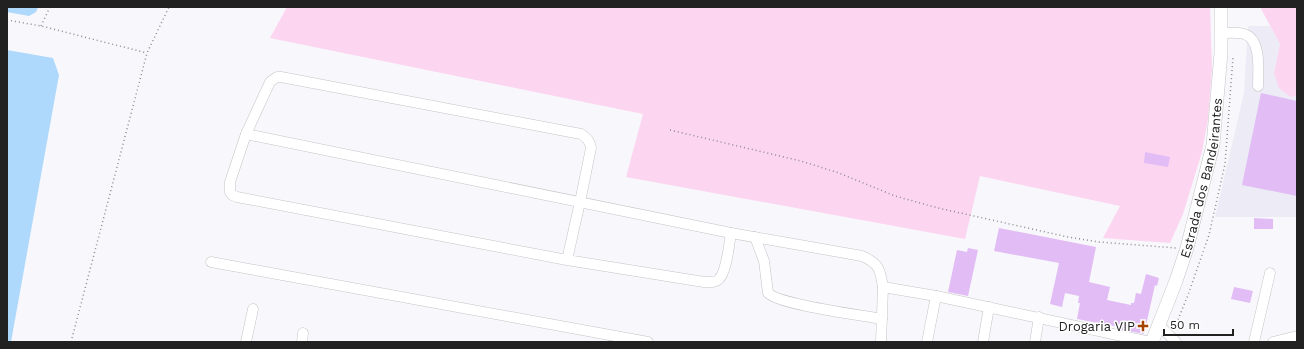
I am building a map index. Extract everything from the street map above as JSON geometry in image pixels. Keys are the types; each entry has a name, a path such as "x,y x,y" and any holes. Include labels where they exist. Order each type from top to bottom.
{"main road":[{"name":"Estrada dos Bandeirantes","path":"1151,342 1159,326 1188,248 1213,145 1221,53 1221,7"}],"street":[{"path":"1221,32 1245,34 1253,41 1258,54 1258,86"},
{"path":"567,260 591,148 590,142 587,138 574,132 277,77 267,86 246,134 230,182 230,192 234,196 567,260 704,282 715,282 719,279 725,266 731,233"},
{"path":"246,134 731,233 862,256 872,260 877,265 883,288 881,342"},
{"path":"755,237 764,262 768,293 772,297 795,304 882,319"},
{"path":"211,262 648,342"},
{"path":"1254,342 1270,273"},
{"path":"883,288 936,296 1151,342"},
{"path":"927,342 936,296"},
{"path":"983,342 989,307"},
{"path":"246,342 253,309"},
{"path":"1035,342 1039,317"},
{"path":"1159,326 1176,342"},
{"path":"1273,342 1297,336"}],"path":[{"path":"41,26 50,7"},
{"path":"71,342 147,53 169,7"},
{"path":"7,20 41,26 147,53"},
{"path":"670,130 813,164 895,196 938,208 1074,238 1124,244 1188,248"}],"shaded area":[{"path":"287,7 1210,7 1212,68 1208,119 1202,152 1183,214 1170,243 1103,238 1120,206 980,176 965,239 626,177 643,114 270,38"},
{"path":"1260,7 1297,7 1297,96 1291,97 1279,88 1274,73 1280,44"},
{"path":"1248,26 1270,26 1280,44 1274,73 1291,97 1297,96 1297,217 1215,217 1244,93"}],"water":[{"path":"7,7 38,7 36,12 29,16 7,12"},
{"path":"7,50 53,58 59,75 11,342 7,342"}],"building":[{"path":"1261,93 1297,101 1297,196 1242,185"},
{"path":"1145,152 1170,157 1168,167 1144,163"},
{"path":"1254,218 1273,219 1273,229 1254,229"},
{"path":"999,228 1096,247 1089,282 1110,287 1107,300 1131,305 1131,303 1134,303 1136,293 1141,294 1146,274 1159,278 1157,286 1155,285 1144,334 1119,329 1119,327 1077,319 1080,303 1078,303 1079,296 1065,293 1062,307 1050,304 1059,263 994,251"},
{"path":"968,248 978,250 968,296 948,292 957,250 967,252"},
{"path":"1234,287 1253,291 1250,303 1231,299"}],"place":[{"name":"Drogaria VIP","path":"1143,326"}]}
